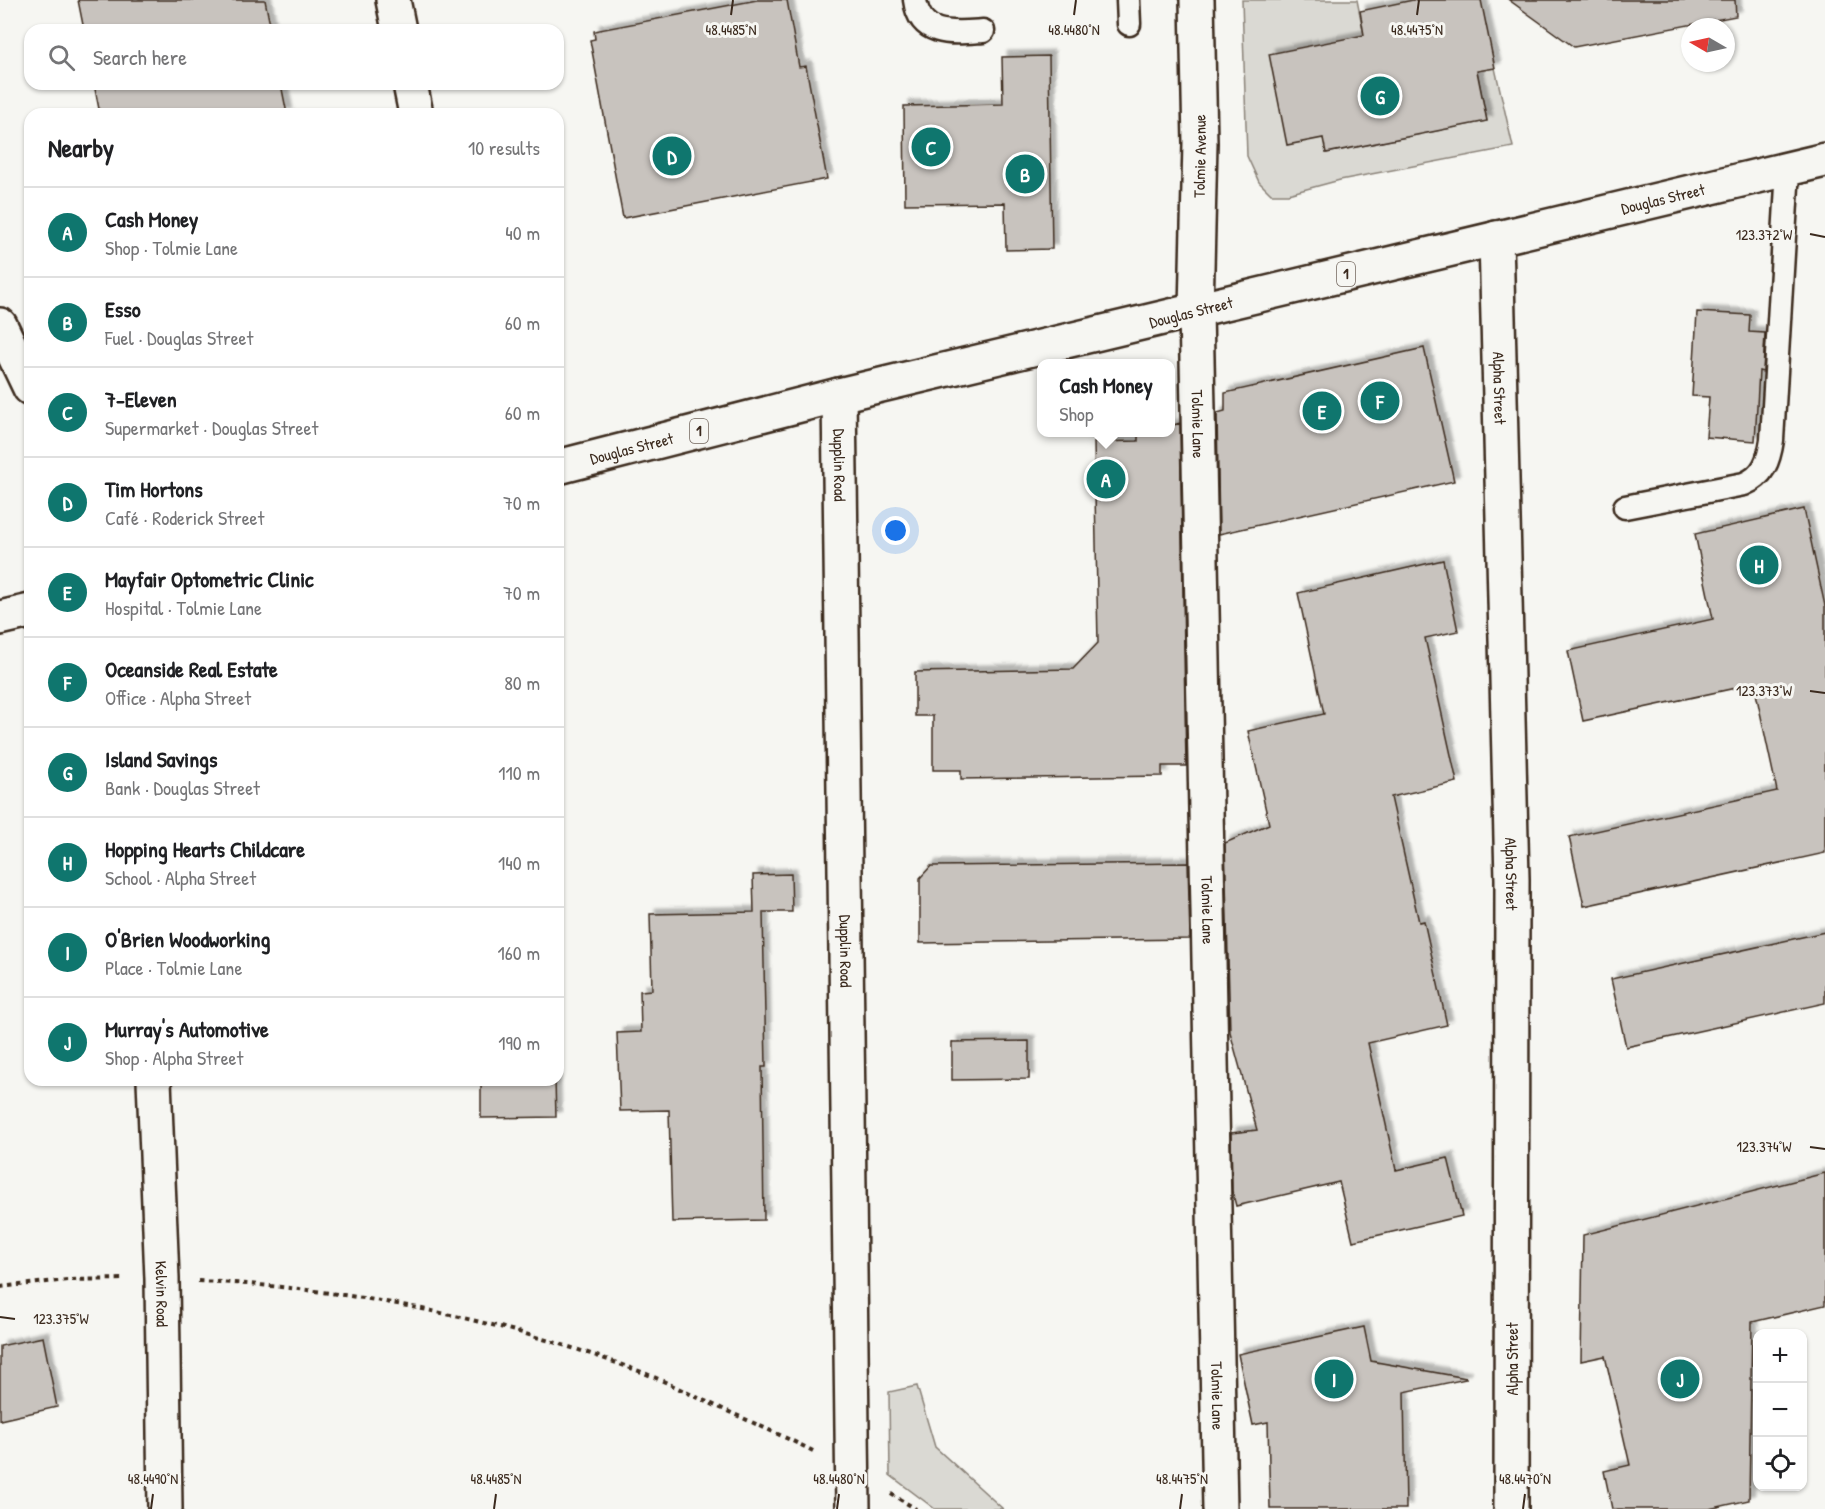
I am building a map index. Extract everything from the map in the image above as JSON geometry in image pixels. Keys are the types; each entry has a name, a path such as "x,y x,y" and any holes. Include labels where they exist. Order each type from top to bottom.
{"main road":[{"path":"393,0 398,24"},
{"name":"Tolmie Avenue","path":"1196,310 1200,143 1197,0"},
{"path":"411,90 415,108"},
{"name":"Douglas Street","path":"564,465 839,394 1589,218 1825,160"},
{"name":"Alpha Street","path":"1496,238 1512,879 1511,1509"},
{"name":"Tolmie Lane","path":"1196,310 1220,1509"},
{"path":"0,325 24,375"},
{"name":"Dupplin Road","path":"839,394 854,1509"},
{"path":"0,618 24,612"},
{"name":"Kelvin Road","path":"154,1086 162,1279 165,1509"}],"lane":[{"path":"915,0 922,19 932,28 944,32 983,31"},
{"path":"1128,0 1128,24"},
{"path":"1625,507 1744,484 1755,480 1763,471 1769,458 1772,440 1788,169"}],"path":[{"path":"0,1287 67,1280 162,1279 257,1284 370,1299 451,1316 549,1341 638,1370 853,1471 916,1509"}],"shaded area":[{"path":"1242,0 1357,0 1364,35 1323,138 1327,153 1487,121 1477,71 1495,68 1513,147 1340,180 1288,194 1271,194 1259,182 1247,156"},
{"path":"917,1386 935,1447 1003,1509 935,1509 890,1475 889,1392"}],"building":[{"path":"78,0 265,0 270,24 83,24"},
{"path":"757,0 787,0 799,67 806,66 827,179 623,218 590,40 595,39 594,31"},
{"path":"1413,0 1481,0 1495,68 1477,71 1487,121 1326,153 1323,138 1287,145 1269,54 1364,35 1360,11"},
{"path":"1509,0 1735,0 1736,16 1681,18 1681,27 1574,47"},
{"path":"1049,56 1052,249 1006,250 1005,203 905,204 904,106 1003,104 1002,57"},
{"path":"95,90 282,90 286,108 99,108"},
{"path":"1697,312 1750,315 1749,332 1765,333 1763,372 1759,371 1755,441 1706,437 1709,397 1692,396"},
{"path":"1424,348 1454,481 1219,534 1217,413 1225,411 1225,393"},
{"path":"1180,423 1186,766 1162,766 1162,776 961,779 961,770 933,770 933,716 915,716 915,672 1073,669 1098,643 1094,442 1138,441 1138,437 1175,437 1175,424"},
{"path":"1804,509 1825,606 1825,853 1584,906 1569,837 1777,791 1754,684 1583,721 1568,651 1713,619 1695,534"},
{"path":"1443,560 1458,631 1425,638 1457,782 1391,797 1419,922 1424,921 1447,1025 1368,1043 1396,1170 1448,1158 1462,1216 1353,1241 1339,1182 1236,1206 1232,1191 1231,1133 1257,1130 1230,1032 1225,843 1269,824 1248,731 1324,714 1298,593"},
{"path":"1188,863 1190,939 920,943 920,878 931,866"},
{"path":"791,874 792,912 763,912 766,1067 762,1067 764,1220 672,1222 669,1110 620,1111 617,1033 641,1032 640,991 652,990 650,914 754,912 753,875"},
{"path":"1825,932 1825,1003 1626,1047 1611,979"},
{"path":"1029,1041 1029,1079 952,1080 952,1042"},
{"path":"481,1086 555,1086 556,1117 481,1118"},
{"path":"1825,1173 1825,1305 1752,1322 1749,1500 1709,1509 1612,1509 1604,1471 1630,1465 1605,1356 1581,1361 1583,1235"},
{"path":"1364,1327 1371,1361 1466,1378 1404,1392 1406,1509 1270,1509 1268,1422 1253,1425 1238,1354"},
{"path":"43,1337 57,1407 0,1420 0,1346"}],"place":[{"name":"Island Savings","path":"1380,96"},
{"name":"7-Eleven","path":"931,147"},
{"name":"Tim Hortons","path":"672,156"},
{"name":"Esso","path":"1025,174"},
{"name":"Oceanside Real Estate","path":"1380,401"},
{"name":"Mayfair Optometric Clinic","path":"1322,411"},
{"name":"Cash Money","path":"1106,479"},
{"name":"Hopping Hearts Childcare","path":"1759,565"},
{"name":"O'Brien Woodworking","path":"1334,1379"},
{"name":"Murray's Automotive","path":"1680,1379"}]}
